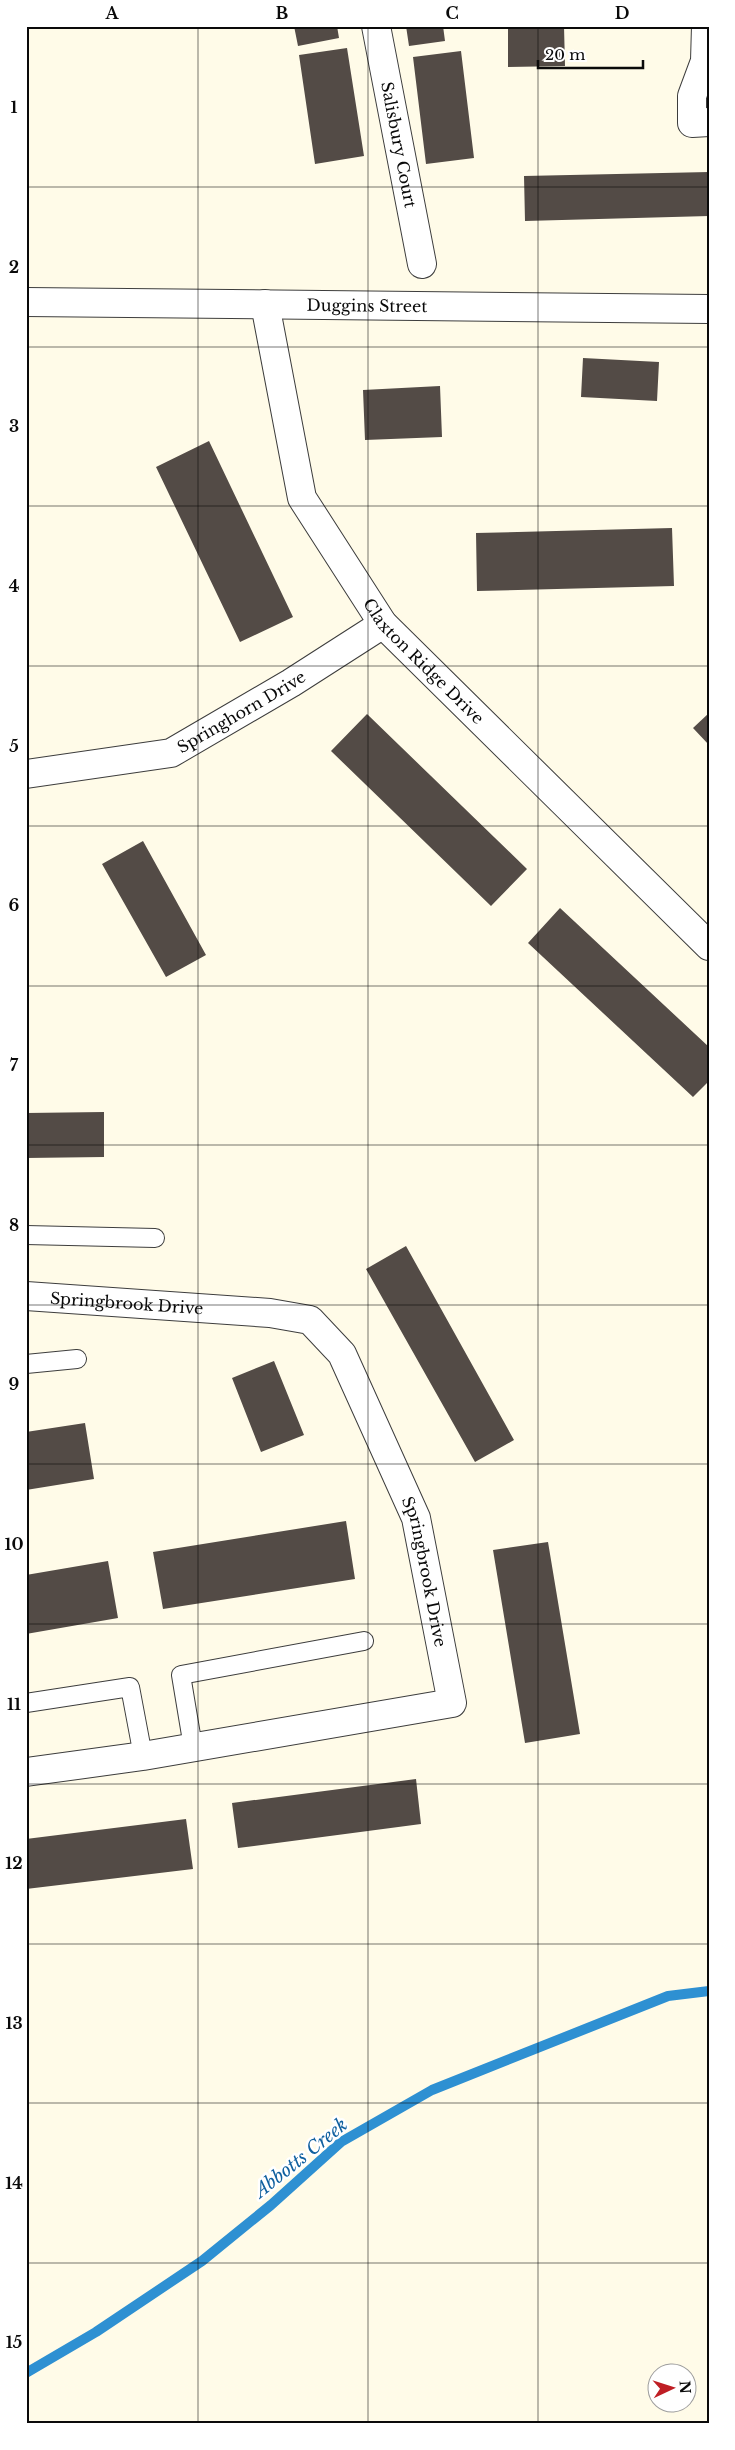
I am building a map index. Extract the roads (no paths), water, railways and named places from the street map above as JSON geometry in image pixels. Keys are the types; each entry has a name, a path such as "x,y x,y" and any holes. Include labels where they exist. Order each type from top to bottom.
{"street":[{"name":"Salisbury Court","path":"376,26 422,264"},
{"path":"706,26 705,61 692,96 692,123 709,122"},
{"name":"Duggins Street","path":"26,302 709,309"},
{"name":"Claxton Ridge Drive","path":"265,304 302,498 383,624 709,946"},
{"name":"Springhorn Drive","path":"26,774 171,753 291,683 383,624"},
{"name":"Springbrook Drive","path":"26,1296 270,1313 310,1320 342,1354 416,1518 452,1703 143,1756 26,1772"}],"lane":[{"path":"26,1235 155,1238"},
{"path":"26,1364 77,1359"},
{"path":"193,1747 181,1675 364,1641"},
{"path":"26,1702 130,1687 143,1756"}],"waterway":[{"name":"Abbotts Creek","path":"26,2373 96,2332 202,2261 271,2205 341,2142 432,2090 668,1996 709,1991"}]}
